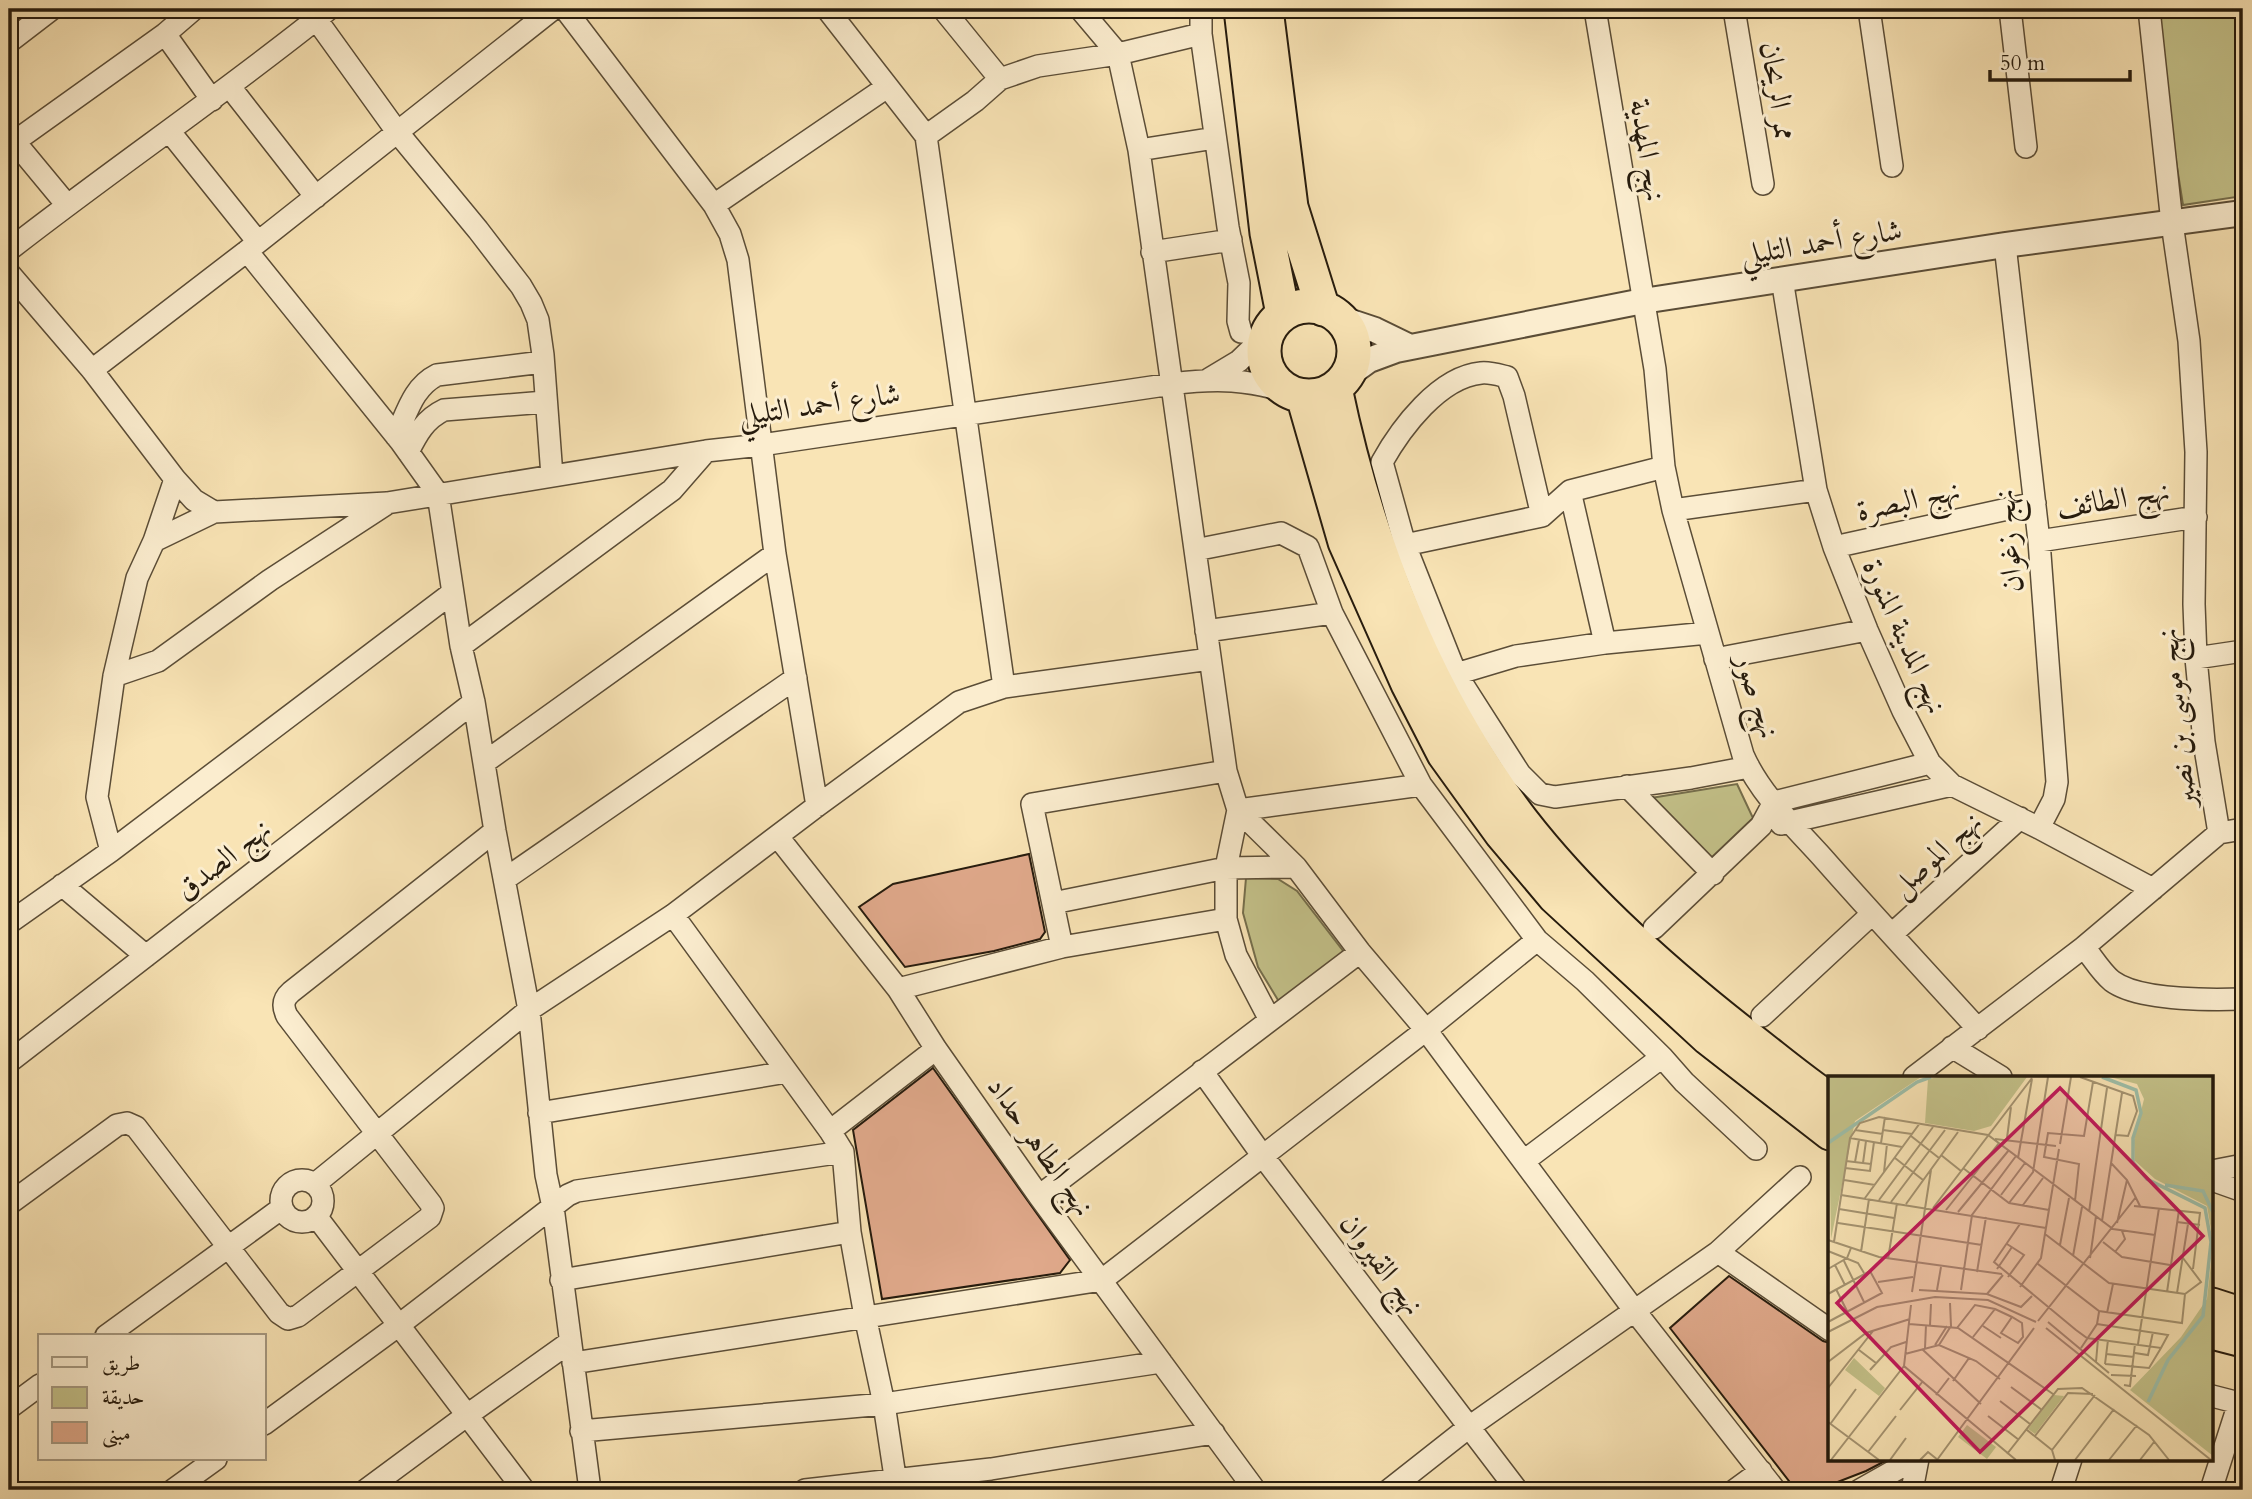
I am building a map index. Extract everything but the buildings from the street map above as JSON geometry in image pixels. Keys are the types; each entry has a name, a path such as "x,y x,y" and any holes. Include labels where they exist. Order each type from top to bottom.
{"highway":[{"path":"1241,9 1266,233 1264,326 1265,360 1270,374 1279,385 1297,394 1320,395 1341,382 1353,361 1353,345 1349,331 1331,314 1309,306 1295,308 1264,326"},
{"path":"1266,9 1291,207 1331,314"},
{"path":"1341,382 1351,459 1383,563 1426,662 1483,764 1522,821 1601,908 1691,993 1828,1098"},
{"path":"1297,394 1345,542 1408,684 1444,754 1501,833 1556,897 1708,1038 1828,1131"},
{"path":"2214,1306 2243,1315"},
{"path":"2214,1333 2243,1340"}],"street":[{"path":"9,42 52,9"},
{"path":"67,205 11,139 165,34 194,9"},
{"path":"92,370 253,247 553,9"},
{"path":"565,9 714,205 730,234 738,260 775,554 817,806"},
{"path":"827,9 926,136 1004,687"},
{"path":"1080,9 1118,54 1139,150 1226,771 1238,810 1296,867 1360,952 1426,1030 1634,1310 1775,1490"},
{"path":"1201,9 1200,34 1239,283 1238,321 1264,326 1239,361 1209,379"},
{"name":"نهج المهدية","path":"1595,9 1643,301"},
{"name":"ممر الريحان","path":"1734,9 1763,184"},
{"path":"1869,9 1892,166"},
{"path":"2010,9 2026,147"},
{"name":"نهج موسى بن نصير","path":"1920,1072 2084,947 2219,833 2204,742 2196,658 2196,453 2189,341 2172,223 2149,9"},
{"path":"952,12 1000,79"},
{"path":"9,250 230,87 322,14 398,133 521,286 531,303 538,320 552,476"},
{"path":"165,34 212,100"},
{"path":"926,136 975,101 1000,79 1038,66 1118,54 1200,34"},
{"path":"714,205 887,86"},
{"path":"230,87 316,197"},
{"path":"170,132 438,494 461,646 474,702 529,1010 546,1175 553,1207 590,1490"},
{"path":"1139,150 1215,138"},
{"name":"شارع أحمد التليلي","path":"1341,382 1369,360 1396,350 1643,301 2005,245 2243,213"},
{"path":"1152,252 1231,240"},
{"name":"نهج زغوان","path":"2005,245 2039,541 2057,782 2054,799 2030,823"},
{"path":"9,273 92,370 175,479 194,500 214,512"},
{"name":"نهج المدينة المنورة","path":"1782,279 1816,490 1834,547 1867,630 1903,711 1930,763 1952,785 2153,889"},
{"name":"نهج صور","path":"1643,301 1655,369 1664,467 1673,510 1731,718 1749,768 1791,823 1978,1029"},
{"path":"1331,314 1375,330 1410,347"},
{"path":"402,444 418,388 427,380 437,375 543,362"},
{"path":"1542,516 1507,377 1479,373 1451,383 1426,404 1392,443 1382,462 1405,545 1455,674 1520,774 1540,794 1555,797 1749,768"},
{"path":"1209,379 1245,381 1297,394"},
{"name":"شارع أحمد التليلي","path":"214,512 387,503 706,451 1209,379"},
{"path":"402,444 430,418 444,410 545,402"},
{"path":"461,646 672,490 706,451"},
{"path":"1405,545 1542,516 1570,491 1664,467"},
{"path":"111,851 97,797 114,676 137,579 154,541 175,479"},
{"path":"1673,510 1816,490"},
{"path":"1570,491 1605,643"},
{"path":"114,676 158,662 270,580 387,503"},
{"name":"نهج البصرة","path":"1834,547 2035,503"},
{"path":"154,541 214,512"},
{"name":"نهج الطائف","path":"2039,541 2196,517"},
{"path":"1195,550 1281,533 1308,547 1332,613 1421,785 1537,940 1585,981 1662,1057 1684,1083 1756,1149"},
{"path":"485,762 775,554"},
{"path":"9,923 111,851 452,593"},
{"path":"1206,631 1332,613"},
{"path":"1715,659 1867,630"},
{"path":"1455,674 1516,656 1605,643 1707,633"},
{"path":"2196,658 2243,650"},
{"path":"315,1184 529,1010 673,915 959,702 1004,687 1210,659"},
{"path":"505,880 796,678"},
{"name":"نهج الصدق","path":"9,1062 474,702"},
{"path":"1654,928 1761,827 1774,802 1930,763"},
{"path":"1062,947 1032,804 1226,771"},
{"path":"1238,810 1421,785"},
{"path":"1761,827 1791,823 1952,785"},
{"path":"1627,786 1713,874"},
{"path":"1238,810 1226,868 1226,919 1236,955 1270,1020"},
{"name":"نهج الموصل","path":"1892,934 2030,823"},
{"path":"2219,833 2243,829"},
{"path":"9,1204 117,1125 127,1123 143,1134 283,1317 288,1319 298,1316 430,1217 431,1204 287,1016 284,1010 286,996 495,831"},
{"name":"نهج الطاهر حداد","path":"778,837 898,989 936,1049 1039,1196 1255,1490"},
{"path":"1053,903 1226,868 1296,867"},
{"path":"62,885 146,956"},
{"path":"1762,1016 1872,914"},
{"path":"673,915 843,1152 850,1233 884,1404 896,1485"},
{"path":"898,989 1062,947 1226,919"},
{"path":"366,1490 466,1416 572,1352 865,1316 1102,1280 1426,1030 1537,940"},
{"path":"2084,947 2106,975 2127,989 2190,999 2243,999"},
{"path":"1039,1196 1360,952"},
{"path":"1952,1047 1999,1076"},
{"path":"830,1131 936,1049"},
{"path":"1524,1161 1662,1057"},
{"name":"نهج القيروان","path":"1202,1071 1262,1155 1517,1490"},
{"path":"540,1113 787,1072"},
{"path":"266,1423 577,1191 843,1152"},
{"path":"2214,1171 2243,1165"},
{"path":"1389,1490 1469,1427 1718,1252 1800,1177"},
{"path":"302,1179 315,1184 323,1196 323,1203 316,1216 304,1222 286,1214 282,1208 282,1195 289,1184 302,1179"},
{"path":"2214,1181 2243,1191"},
{"path":"109,1334 282,1208"},
{"path":"316,1216 524,1490"},
{"path":"561,1280 850,1233"},
{"path":"1718,1252 1828,1328"},
{"path":"581,1431 884,1404 1161,1362"},
{"path":"9,1408 38,1386"},
{"path":"2211,1490 2241,1404 2214,1397"},
{"path":"805,1490 896,1485 1214,1433"},
{"path":"173,1490 215,1460"},
{"path":"1860,1490 1915,1460"},
{"path":"1912,1490 1917,1460"},
{"path":"2062,1490 2071,1460"},
{"path":"1735,1490 1761,1471"}],"green space":[{"path":"2152,9 2243,9 2243,196 2183,205"},
{"path":"1737,784 1753,818 1710,859 1651,798"},
{"path":"1246,878 1278,879 1297,891 1347,956 1281,1005 1258,967 1243,913"}]}
